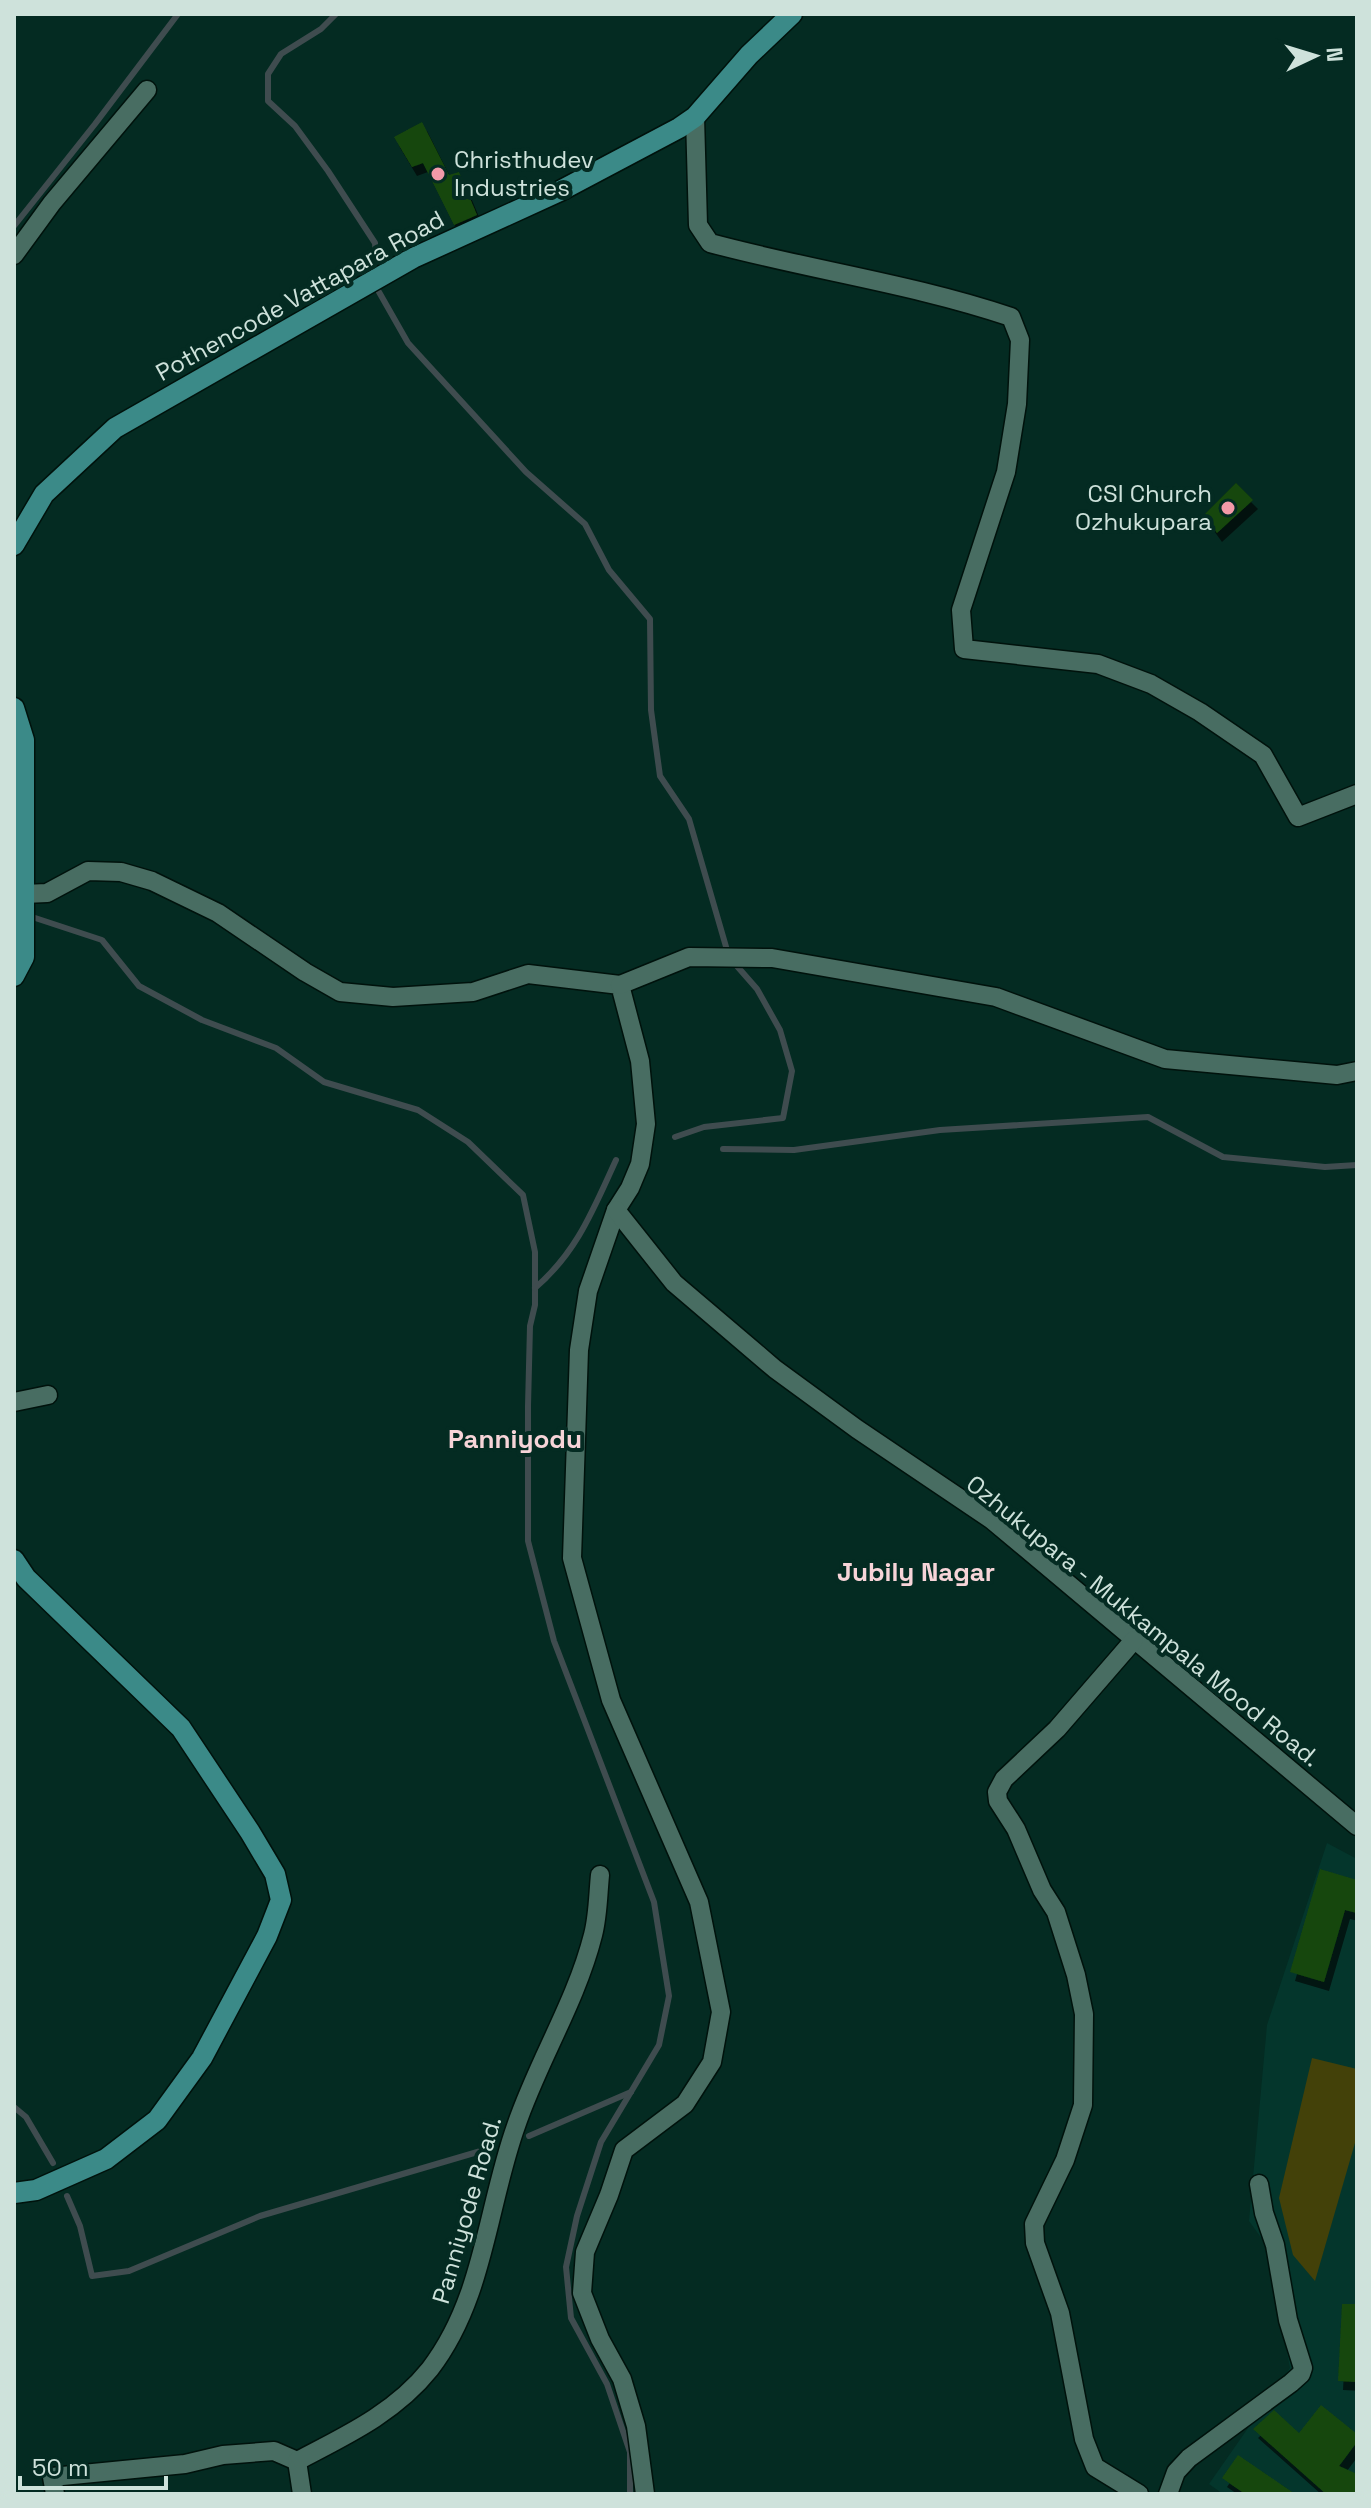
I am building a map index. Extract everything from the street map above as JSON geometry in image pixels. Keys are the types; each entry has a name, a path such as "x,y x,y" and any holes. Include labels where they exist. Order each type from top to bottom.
{"main road":[{"name":"Pothencode Vattapara Road","path":"14,545 44,494 115,428 413,258 560,191 679,128 695,117 749,55 792,14"},
{"path":"14,708 24,740 19,873 24,900 24,957 14,976"},
{"path":"14,1560 26,1578 181,1728 263,1853 275,1874 281,1900 267,1936 202,2058 157,2120 106,2159 36,2190 14,2193"}],"street":[{"path":"14,255 52,203 147,90"},
{"path":"695,117 698,225 710,243 779,262 846,273 963,301 1011,317 1020,340 1017,404 1006,472 961,610 964,649 1098,664 1151,684 1200,712 1263,755 1298,817 1357,794"},
{"path":"24,900 47,893 88,871 121,872 152,881 218,913 340,992 393,997 473,992 528,974 620,985 689,957 772,958 996,997 1165,1059 1337,1075 1357,1071"},
{"path":"620,985 640,1061 646,1124 640,1164 616,1210 588,1291 579,1350 572,1558 611,1700 699,1902 721,2012 712,2062 685,2104 624,2150 585,2252 582,2293 600,2339 622,2379 636,2426 645,2494"},
{"name":"Ozhukupara - Mukkampala Mood Road.","path":"616,1210 674,1283 775,1369 857,1429 992,1520 1357,1826"},
{"path":"14,1402 48,1395"},
{"path":"1134,1640 1057,1729 1004,1779 997,1792 998,1801 1016,1829 1042,1890 1056,1912 1076,1975 1084,2014 1083,2105 1065,2160 1034,2224 1035,2243 1060,2313 1084,2439 1095,2467 1139,2494"},
{"name":"Panniyode Road.","path":"297,2461 373,2421 428,2371 453,2336 471,2291 515,2127 538,2067 571,2000 593,1934 600,1875"},
{"path":"1168,2494 1176,2472 1189,2458 1301,2374 1302,2360 1288,2320 1279,2263 1259,2184"},
{"path":"55,2494 52,2477 185,2464 223,2455 274,2451 297,2461 302,2494"}],"shaded area":[{"path":"1327,1843 1357,1859 1357,2494 1223,2494 1209,2484 1290,2368 1265,2243 1249,2221 1267,2025"},
{"path":"1312,2058 1357,2069 1357,2136 1315,2281 1293,2255 1279,2198"}],"building":[{"name":"Christhudev Industries","path":"422,122 449,175 459,172 477,215 454,225 423,163 412,167 394,137"},
{"name":"CSI Church Ozhukupara","path":"1236,483 1253,500 1217,533 1204,515"},
{"path":"1320,1869 1357,1880 1357,1913 1345,1910 1324,1982 1290,1972"},
{"path":"1342,2304 1357,2304 1357,2382 1338,2381"},
{"path":"1321,2405 1357,2434 1357,2442 1339,2466 1357,2474 1357,2494 1326,2494 1253,2429 1274,2410 1299,2433"},
{"path":"1238,2455 1295,2494 1245,2494 1222,2478"}],"waterway":[{"path":"14,226 178,14"},
{"path":"336,14 321,29 281,54 268,74 268,101 295,126 328,171 375,243 376,260"},
{"path":"379,292 408,343 526,472 585,524 609,570 650,619 651,710 660,776 689,819 729,957 757,989 780,1030 792,1071 783,1118 704,1127 675,1137"},
{"path":"14,911 102,940 139,986 202,1020 276,1048 324,1082 418,1110 468,1142 523,1195 535,1252 535,1305 530,1326 528,1406 528,1541 554,1641 654,1902 669,1996 659,2045 601,2142 577,2216 566,2267 571,2318 607,2384 630,2452 630,2494"},
{"path":"723,1149 794,1150 940,1130 1148,1117 1223,1157 1325,1167 1357,1165"},
{"path":"535,1288 573,1245 616,1160"},
{"path":"529,2136 631,2092"},
{"path":"14,2107 26,2117 53,2163"},
{"path":"67,2196 80,2226 92,2276 129,2271 260,2216 491,2148"}],"place":[{"name":"Christhudev Industries","path":"438,174"},
{"name":"CSI Church Ozhukupara","path":"1228,508"}],"district":[{"name":"Panniyodu","path":"515,1439"},
{"name":"Jubily Nagar","path":"916,1572"}]}
